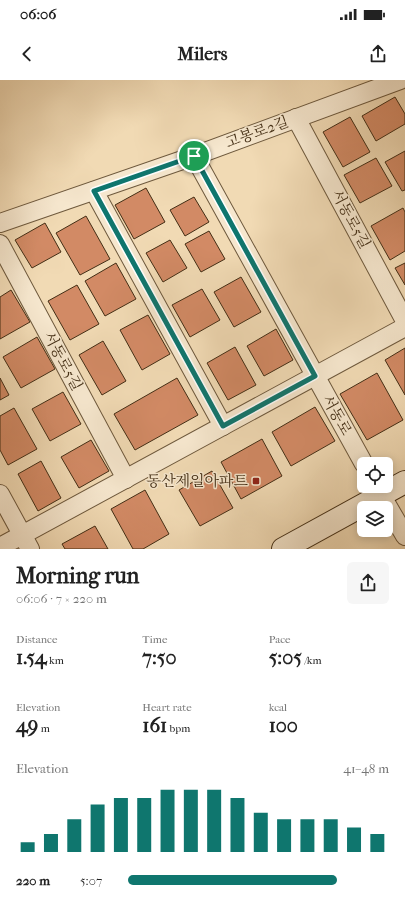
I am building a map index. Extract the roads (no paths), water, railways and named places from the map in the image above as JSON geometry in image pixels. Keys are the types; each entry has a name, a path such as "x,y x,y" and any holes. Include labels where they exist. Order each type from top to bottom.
{"street":[{"name":"고봉로2길","path":"0,223 194,156 400,80"},
{"path":"403,80 405,84"},
{"name":"서동로5길","path":"296,118 405,321"},
{"name":"서동로","path":"194,156 360,457"},
{"path":"94,191 223,426"},
{"name":"서동로5길","path":"0,244 126,479"},
{"path":"0,547 26,542 126,479 405,327"},
{"path":"393,486 405,482"},
{"path":"283,549 376,493"},
{"path":"380,493 405,536"},
{"path":"0,494 26,542"}],"place":[{"name":"동산제일아파트","path":"256,481"}]}
